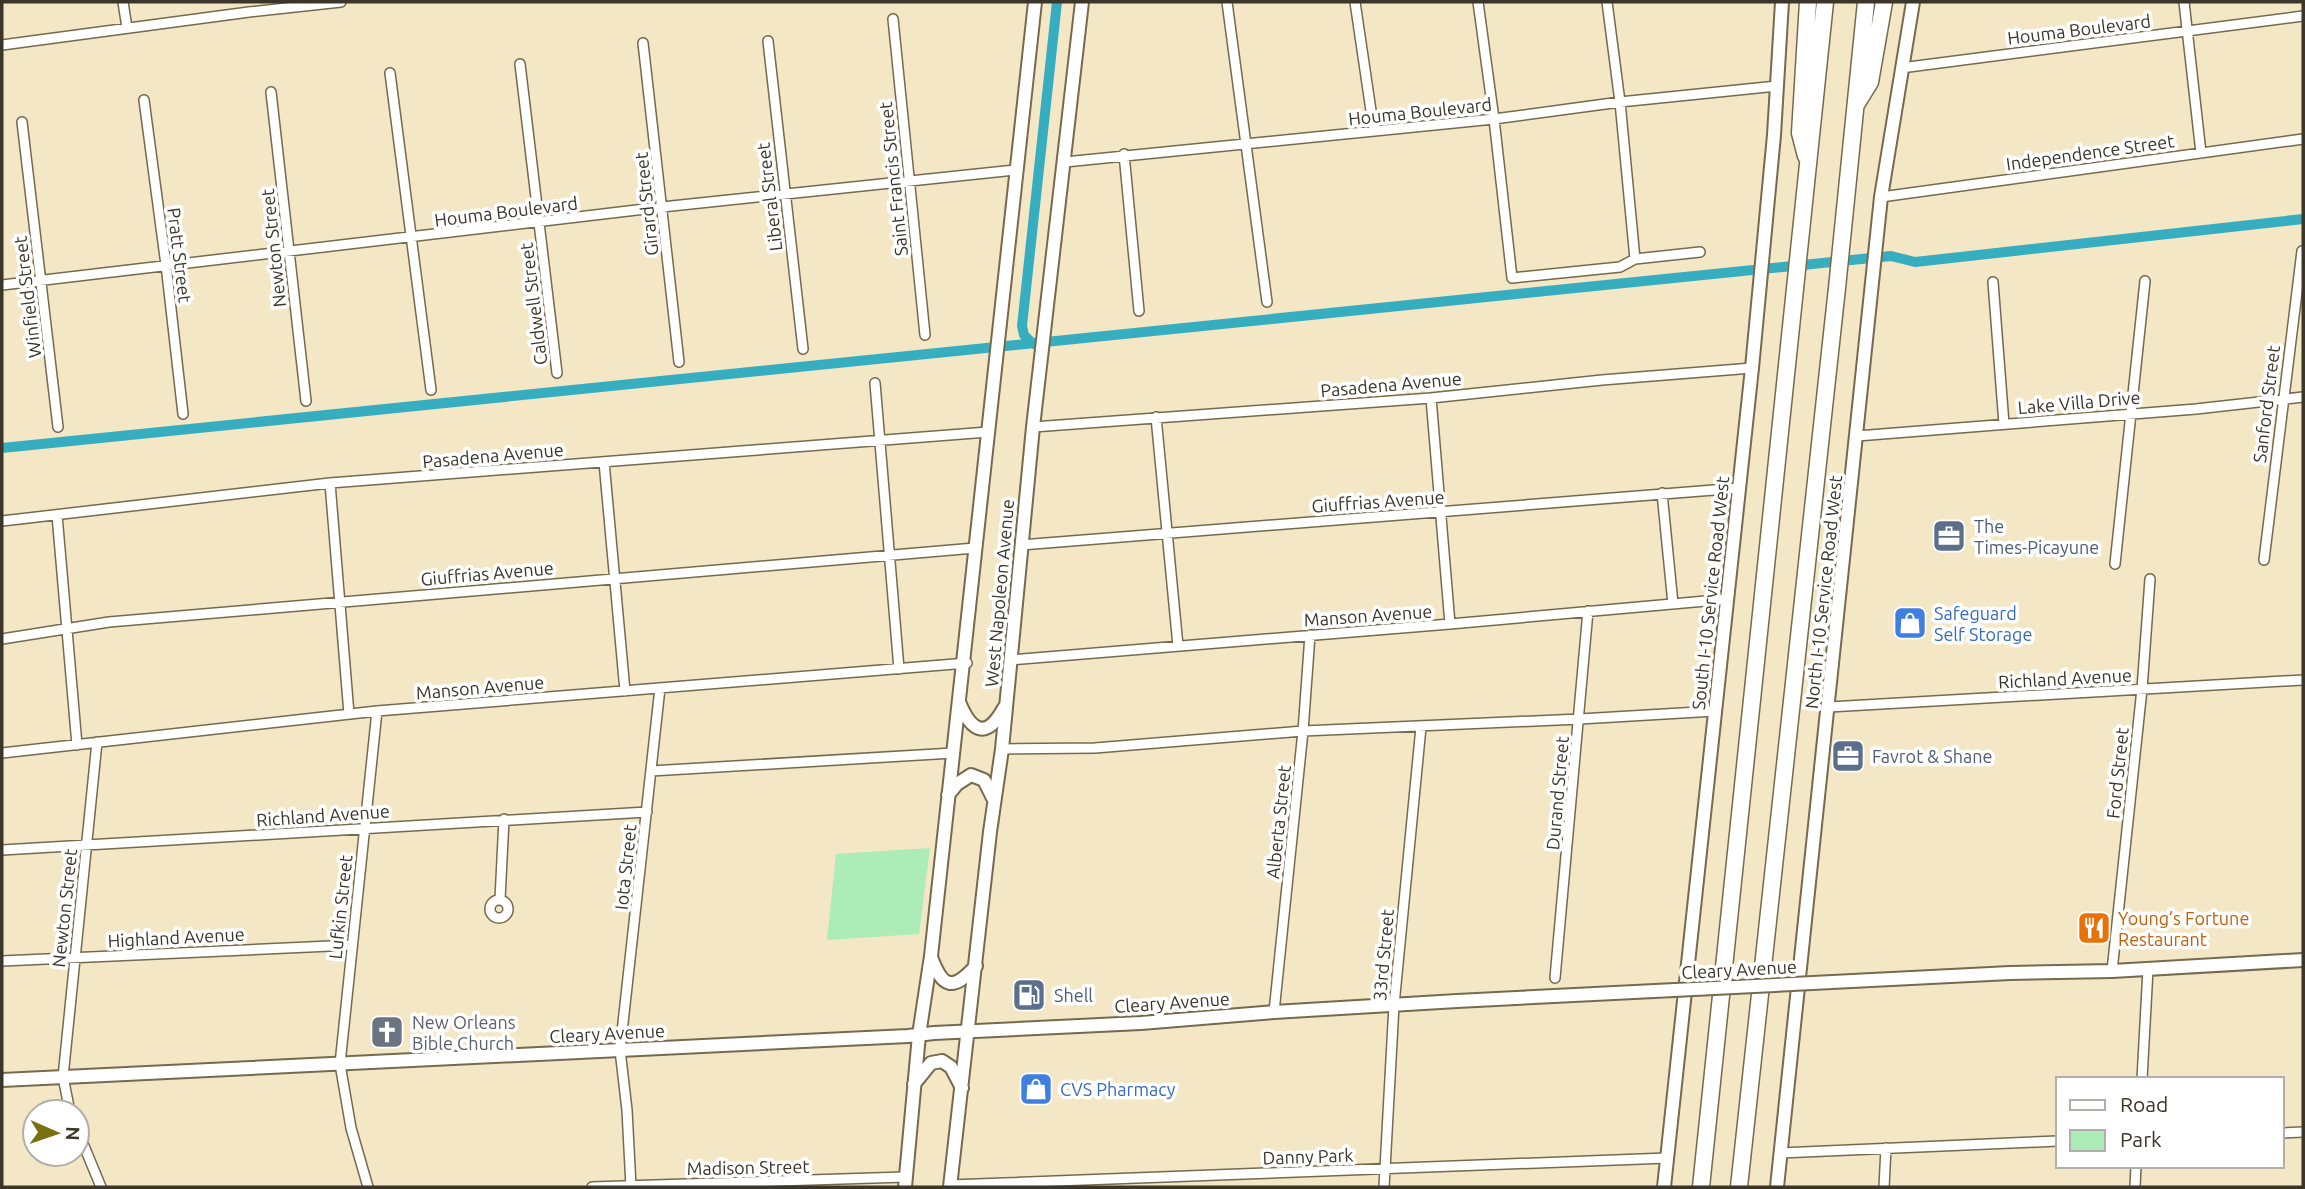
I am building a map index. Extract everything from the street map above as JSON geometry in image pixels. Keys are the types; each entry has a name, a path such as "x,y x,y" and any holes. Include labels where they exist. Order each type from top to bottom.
{"highway":[{"path":"1808,2 1800,133 1808,163"},
{"path":"1701,1187 1825,2"},
{"path":"1739,1187 1866,2"},
{"path":"1854,109 1870,82 1884,2"}],"street":[{"path":"123,2 127,28"},
{"path":"2,42 127,28 248,7 341,2"},
{"name":"West Napoleon Avenue","path":"905,1182 919,1034 958,702 965,663 1015,170 1035,2"},
{"name":"West Napoleon Avenue","path":"950,1186 1002,749 1020,545 1082,2"},
{"path":"1227,2 1267,302"},
{"path":"1355,2 1374,131"},
{"path":"1478,2 1511,278 1620,267 1635,259 1700,252"},
{"path":"1607,2 1635,259"},
{"name":"South I-10 Service Road West","path":"1664,1187 1752,368 1782,2"},
{"name":"North I-10 Service Road West","path":"1777,1187 1881,197 1913,2"},
{"path":"2184,2 2200,153"},
{"name":"Houma Boulevard","path":"1901,68 2303,16"},
{"name":"Saint Francis Street","path":"893,19 925,335"},
{"name":"Liberal Street","path":"768,41 803,349"},
{"name":"Girard Street","path":"643,43 679,362"},
{"name":"Caldwell Street","path":"520,64 557,373"},
{"path":"390,73 431,390"},
{"name":"Houma Boulevard","path":"1065,162 1494,119 1620,102 1777,86"},
{"name":"Newton Street","path":"271,92 306,401"},
{"name":"Pratt Street","path":"144,100 183,414"},
{"name":"Winfield Street","path":"22,122 58,427"},
{"name":"Independence Street","path":"1881,197 2303,139"},
{"path":"1124,154 1139,311"},
{"name":"Houma Boulevard","path":"2,285 662,207 1015,170"},
{"name":"Sanford Street","path":"2264,560 2302,251"},
{"path":"2115,564 2145,281"},
{"path":"1993,282 2004,424"},
{"name":"Pasadena Avenue","path":"1033,427 1431,398 1752,368"},
{"path":"875,383 899,669"},
{"name":"Lake Villa Drive","path":"1857,436 2196,409 2303,397"},
{"path":"1431,398 1450,624"},
{"path":"1156,417 1178,646"},
{"name":"Pasadena Avenue","path":"2,521 330,483 988,432"},
{"path":"604,462 625,691"},
{"path":"330,483 349,714"},
{"name":"Giuffrias Avenue","path":"1020,545 1739,488"},
{"path":"1662,494 1673,604"},
{"path":"57,516 77,745"},
{"name":"Giuffrias Avenue","path":"2,639 108,622 975,548"},
{"name":"Ford Street","path":"2112,971 2142,689 2150,579"},
{"name":"Manson Avenue","path":"1010,660 1728,599"},
{"name":"Durand Street","path":"1555,978 1588,611"},
{"name":"Alberta Street","path":"1274,1012 1303,731 1310,635"},
{"name":"Manson Avenue","path":"2,753 376,711 965,663"},
{"name":"Richland Avenue","path":"1829,707 2303,680"},
{"name":"Iota Street","path":"631,1186 627,1110 620,1050 660,688"},
{"path":"958,702 970,723 982,729 998,719 1006,704"},
{"name":"Lufkin Street","path":"368,1187 351,1128 340,1064 376,711"},
{"path":"1002,749 1095,748 1303,731 1716,711"},
{"name":"33rd Street","path":"1384,1187 1394,1005 1421,727"},
{"name":"Newton Street","path":"67,1098 63,1077 97,742"},
{"path":"651,771 953,754"},
{"path":"948,795 965,777 978,776 989,786 994,802"},
{"name":"Richland Avenue","path":"2,850 647,812"},
{"path":"500,899 505,819"},
{"name":"Highland Avenue","path":"2,961 352,944"},
{"path":"930,956 940,978 951,984 958,983 976,966"},
{"name":"Cleary Avenue","path":"2,1080 1141,1023 1457,1001 2303,960"},
{"path":"2142,1077 2148,969"},
{"path":"914,1084 931,1063 942,1061 951,1067 962,1088"},
{"path":"2284,1133 2303,1132"},
{"path":"1780,1153 2056,1141"},
{"path":"1884,1187 1886,1148"},
{"name":"Danny Park","path":"950,1186 1135,1183 1385,1169 1667,1158"},
{"path":"91,1163 101,1187"},
{"path":"2135,1187 2136,1168"},
{"name":"Madison Street","path":"592,1187 905,1182"}],"green space":[{"path":"930,848 919,934 827,940 836,854"}],"waterway":[{"path":"1033,344 1024,335 1022,326 1057,2"},
{"path":"2,448 1891,256 1915,262 2303,219"}],"place":[{"name":"The Times-Picayune","path":"1949,536"},
{"name":"Safeguard Self Storage","path":"1910,623"},
{"name":"Favrot & Shane","path":"1848,756"},
{"name":"Young’s Fortune Restaurant","path":"2094,928"},
{"name":"Shell","path":"1029,995"},
{"name":"New Orleans Bible Church","path":"387,1032"},
{"name":"CVS Pharmacy","path":"1036,1089"}]}
